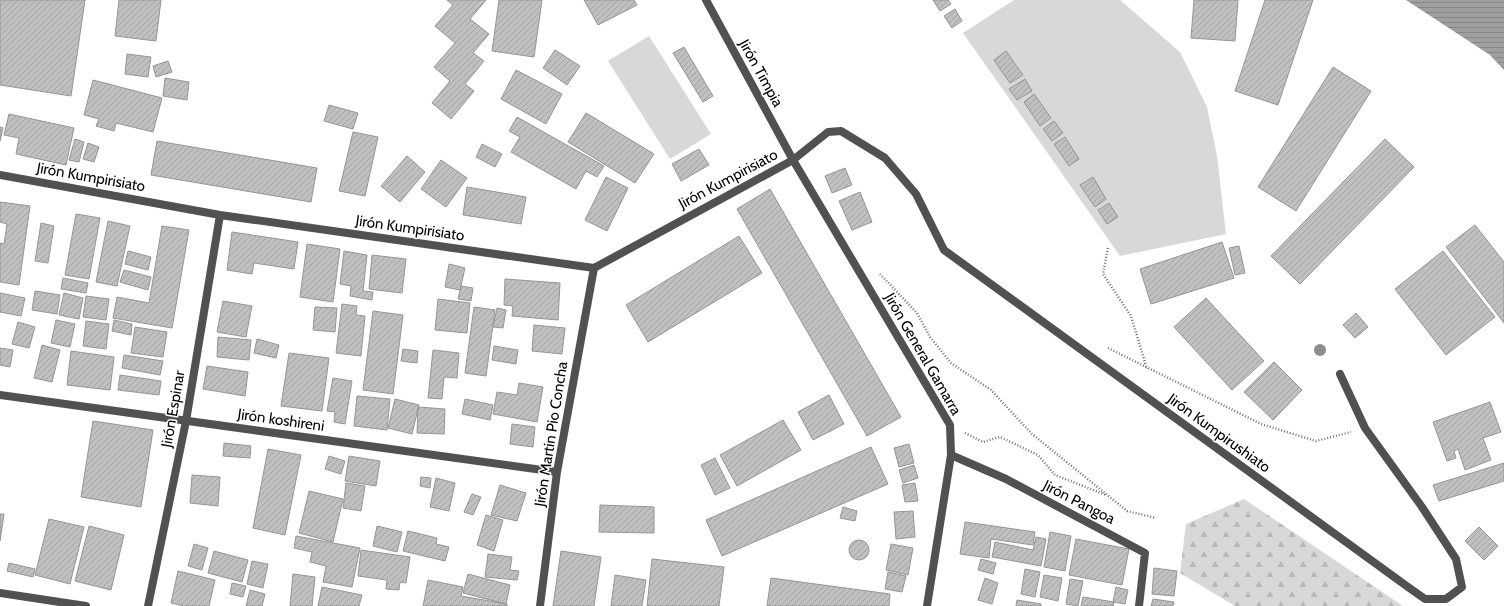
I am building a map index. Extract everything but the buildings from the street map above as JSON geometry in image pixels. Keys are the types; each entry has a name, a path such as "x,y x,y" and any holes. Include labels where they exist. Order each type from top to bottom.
{"street":[{"name":"Jirón Timpia","path":"706,0 792,160"},
{"name":"Jirón Kumpirushiato","path":"792,160 828,132 841,131 885,158 916,194 944,250 1425,599 1446,599 1462,586 1456,559 1422,507 1366,428 1340,374"},
{"name":"Jirón Kumpirisiato","path":"0,175 220,215 594,268 792,160"},
{"name":"Jirón General Gamarra","path":"792,160 950,425 951,455 927,606"},
{"name":"Jirón Espinar","path":"148,606 186,421 220,215"},
{"name":"Jirón Martin Pio Concha","path":"540,606 557,472 594,268"},
{"name":"Jirón koshireni","path":"0,395 557,472"},
{"name":"Jirón Pangoa","path":"951,455 1006,479 1145,554 1139,606"},
{"path":"0,593 86,606"}],"path":[{"path":"1108,248 1103,274 1131,316 1147,369"},
{"path":"879,272 917,313 930,337 951,363 991,390 1032,434 1108,496 1128,511 1156,518"},
{"path":"1107,348 1261,424 1316,441 1366,428"},
{"path":"950,425 983,442 1000,437 1038,455 1055,475 1108,496"}],"green space":[{"path":"1014,0 1120,0 1180,52 1207,107 1217,156 1226,234 1120,256 963,33"},
{"path":"649,36 711,134 670,159 608,61"},
{"path":"1244,499 1403,606 1235,606 1180,573 1186,524"}],"shaded area":[{"path":"1406,0 1504,0 1504,70 1490,55"}]}
